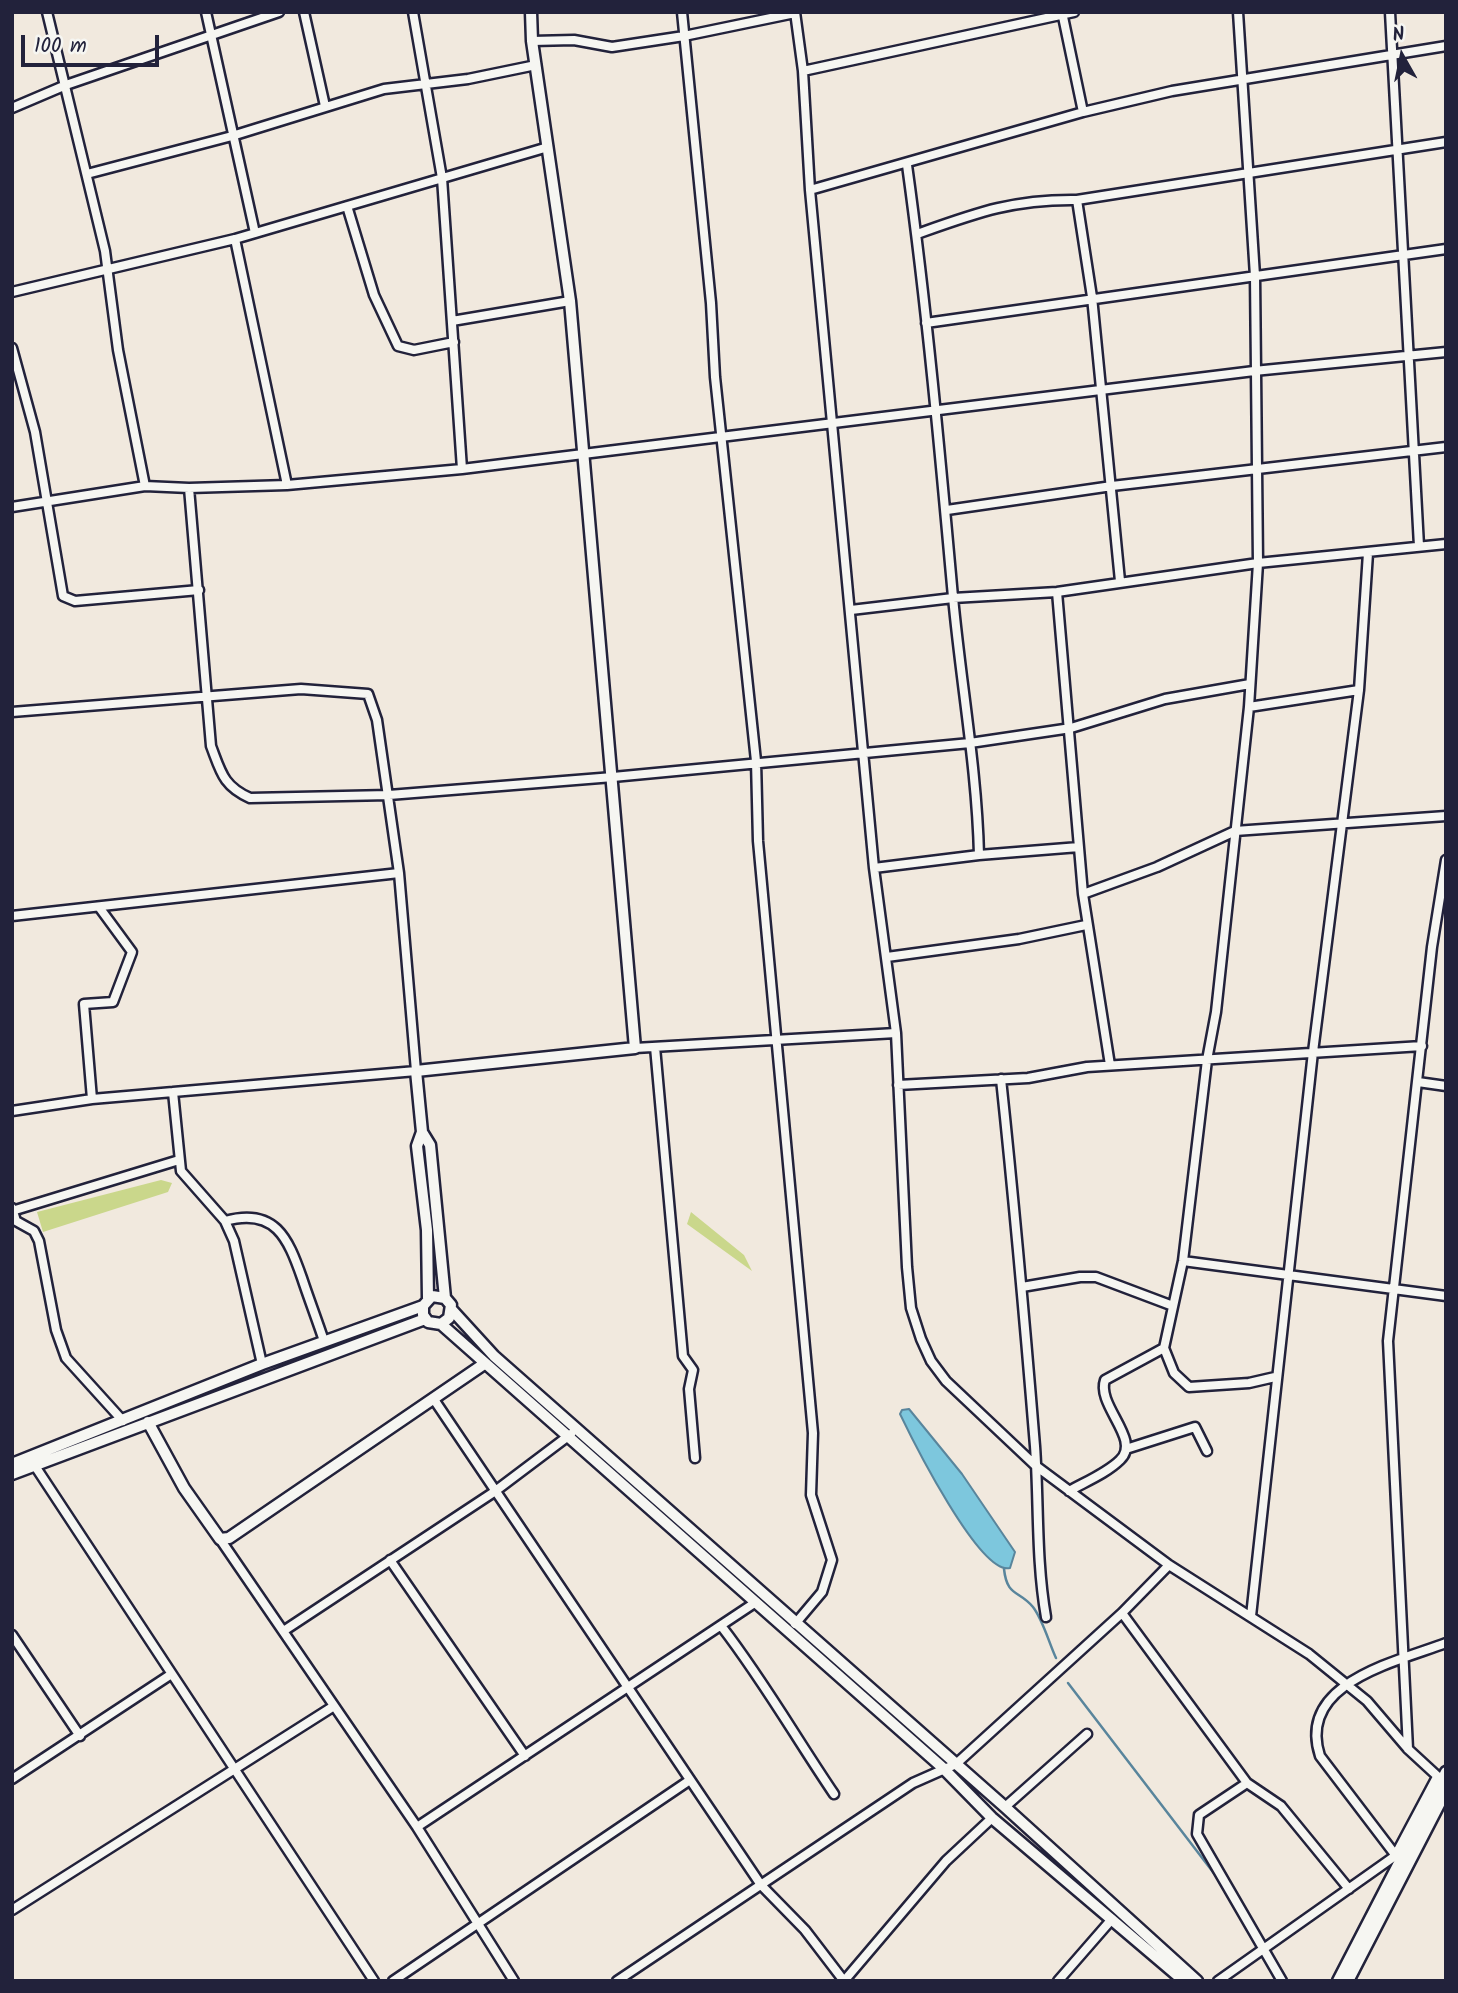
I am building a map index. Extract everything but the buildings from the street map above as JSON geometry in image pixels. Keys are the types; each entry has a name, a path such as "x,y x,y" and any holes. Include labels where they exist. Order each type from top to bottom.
{"street":[{"path":"47,12 87,174 107,270 118,350 145,485"},
{"path":"206,12 256,233"},
{"path":"12,108 66,85 279,12"},
{"path":"304,12 325,106"},
{"path":"413,12 442,178 463,468"},
{"path":"531,12 536,65 570,301 635,1048"},
{"path":"682,12 711,303 715,377 724,436 756,761 758,841 813,1433 811,1495 832,1560 822,1592 795,1624"},
{"path":"533,41 574,40 612,47 684,36 795,12 803,71 810,190 874,868 896,1033 906,1267 911,1308 931,1361 971,1407 1069,1492 1169,1565 1309,1654 1346,1682 1367,1701 1408,1749 1443,1781"},
{"path":"803,71 1074,12"},
{"path":"1238,12 1255,275 1258,564 1249,707 1216,1012 1207,1060 1183,1261 1164,1348 1174,1373 1189,1387 1249,1383 1275,1377"},
{"path":"1390,12 1419,546"},
{"path":"1062,13 1083,112"},
{"path":"810,190 907,165 1083,112 1172,91 1446,47"},
{"path":"87,174 232,136 384,89 536,65"},
{"path":"917,234 1000,205 1041,200 1077,200 1446,142"},
{"path":"12,292 235,239 548,147"},
{"path":"907,165 937,411 953,598 977,788 979,855"},
{"path":"1077,200 1092,298 1120,582"},
{"path":"346,206 374,295 398,346 414,351 454,342"},
{"path":"235,239 287,485"},
{"path":"926,323 1446,249"},
{"path":"452,321 570,301"},
{"path":"12,348 35,432 49,500 60,590 68,599 199,590"},
{"path":"12,506 145,485 189,488 287,485 463,468 1254,370 1446,352"},
{"path":"947,510 1112,486 1446,447"},
{"path":"189,488 211,746 223,777 233,790 250,798 389,795 613,778 756,761 970,743 1071,729 1165,699 1250,684"},
{"path":"851,610 953,598 1057,592 1258,564 1446,544"},
{"path":"1251,1616 1275,1377 1340,821 1359,690 1368,553"},
{"path":"1057,592 1086,925 1110,1065"},
{"path":"12,712 301,689 368,694 377,720 399,873 422,1132 417,1146 427,1230 425,1319"},
{"path":"1249,707 1359,690"},
{"path":"1083,894 1157,867 1235,831 1340,821 1446,816"},
{"path":"874,868 979,855 1079,847"},
{"path":"1408,1749 1388,1390 1388,1341 1446,860"},
{"path":"12,916 399,873"},
{"path":"92,1099 84,1004 113,1002 132,952 99,908"},
{"path":"887,957 1019,939 1086,925"},
{"path":"12,1111 92,1099 416,1071 635,1048 896,1033"},
{"path":"898,1085 1001,1079 1110,1065 1422,1046"},
{"path":"655,1047 683,1356 692,1370 689,1389 695,1458"},
{"path":"1001,1079 1022,1287 1036,1466 1038,1555 1046,1617"},
{"path":"1418,1082 1446,1086"},
{"path":"173,1092 179,1160 189,1182 225,1221 234,1241 262,1364"},
{"path":"422,1132 430,1144 445,1298 481,1344 795,1624 956,1763 1197,1981"},
{"path":"122,1421 66,1358 56,1330 39,1241 34,1231 16,1221 13,1210 179,1160"},
{"path":"225,1221 240,1217 258,1219 276,1226 289,1242 324,1341"},
{"path":"1183,1261 1446,1296"},
{"path":"1022,1287 1080,1277 1096,1278 1173,1306"},
{"path":"12,1464 425,1302 436,1295 445,1298"},
{"path":"425,1319 432,1324 442,1324 449,1318 452,1310"},
{"path":"12,1474 425,1319"},
{"path":"442,1324 943,1768 992,1818 1184,1981"},
{"path":"1069,1492 1121,1460 1126,1449 1125,1438 1103,1392 1105,1380 1164,1348"},
{"path":"220,1539 235,1535 435,1401 484,1364"},
{"path":"435,1401 761,1885 806,1930 844,1981 946,1861 992,1818"},
{"path":"148,1422 184,1488 285,1630 417,1827 480,1922 514,1981"},
{"path":"1126,1449 1195,1427 1207,1451"},
{"path":"285,1630 494,1492 576,1429"},
{"path":"35,1466 170,1675 374,1981"},
{"path":"390,1560 525,1756"},
{"path":"617,1981 913,1783 956,1763 1122,1613 1169,1565"},
{"path":"417,1827 756,1602"},
{"path":"1122,1613 1247,1783 1281,1806 1349,1889"},
{"path":"722,1627 765,1683 779,1714 834,1794"},
{"path":"12,1635 80,1736"},
{"path":"1397,1859 1320,1756 1316,1742 1321,1710 1346,1682 1446,1643"},
{"path":"12,1779 170,1675"},
{"path":"12,1910 334,1706"},
{"path":"1005,1807 1087,1734"},
{"path":"393,1981 690,1780"},
{"path":"1338,1981 1397,1859 1443,1781"},
{"path":"1348,1981 1443,1781"},
{"path":"1247,1783 1199,1815 1197,1834 1282,1981"},
{"path":"1217,1981 1263,1947 1397,1859"},
{"path":"1058,1981 1112,1919"}],"green space":[{"path":"161,1180 172,1183 168,1192 43,1232 37,1212"},
{"path":"691,1212 744,1255 752,1271 687,1224"}],"water":[{"path":"909,1409 962,1474 1015,1552 1010,1568 997,1565 982,1551 948,1503 900,1414 902,1410"}],"waterway":[{"path":"1004,1569 1011,1589 1037,1612 1056,1658"},
{"path":"1068,1683 1216,1876"}]}
